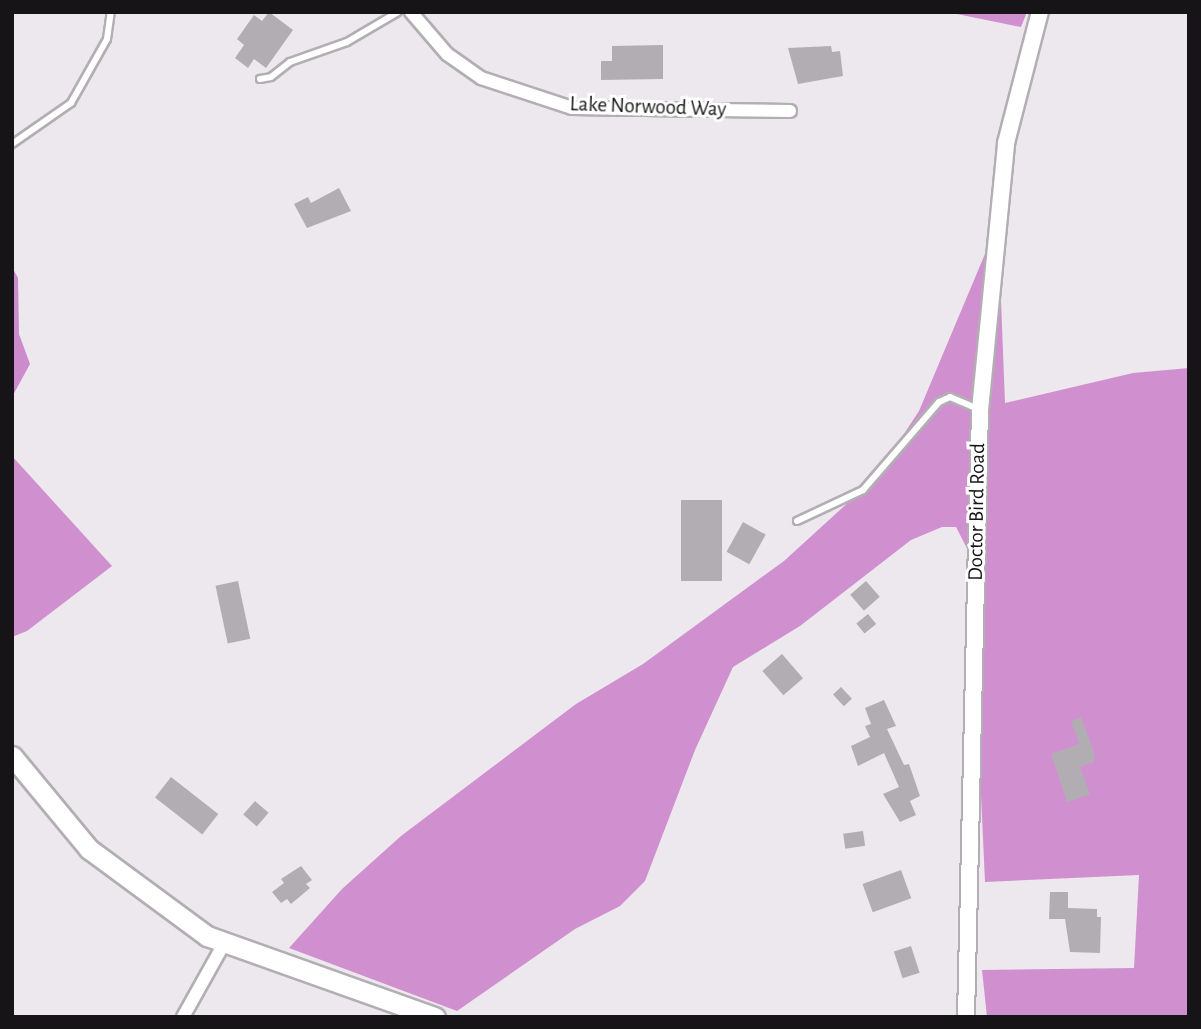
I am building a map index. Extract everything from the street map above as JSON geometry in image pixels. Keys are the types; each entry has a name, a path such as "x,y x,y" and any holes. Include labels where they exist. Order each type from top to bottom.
{"main road":[{"name":"Doctor Bird Road","path":"966,1017 979,410 1006,143 1040,12"},
{"path":"12,756 89,849 169,912 225,942 435,1017"}],"street":[{"name":"Lake Norwood Way","path":"411,12 447,54 481,78 572,108 790,111"},
{"path":"183,1017 225,942"}],"lane":[{"path":"12,144 71,103 107,39 111,12"},
{"path":"260,79 271,78 290,62 346,43 398,12"},
{"path":"797,521 863,490 939,402 950,397 979,410"}],"shaded area":[{"path":"947,12 1027,12 1021,27"},
{"path":"998,223 1005,403 1133,373 1189,368 1189,1017 987,1017 982,970 1134,968 1139,875 985,882 973,621 976,566 956,527 942,527 911,540 800,626 733,667 695,750 645,881 620,906 575,929 457,1011 289,948 342,889 401,836 576,704 643,664 784,561 875,478 919,411"},
{"path":"12,267 18,278 19,334 30,364 12,397"},
{"path":"12,456 112,566 27,631 12,637"}],"building":[{"path":"269,12 293,30 266,68 254,59 248,68 235,58 244,45 237,39 254,15 262,21"},
{"path":"663,45 663,79 601,80 601,61 612,61 612,46"},
{"path":"831,46 832,52 840,51 843,76 798,84 788,48"},
{"path":"339,188 351,211 307,228 294,204 308,197 311,203"},
{"path":"681,500 722,500 722,581 681,581"},
{"path":"743,522 766,535 749,564 727,552"},
{"path":"238,581 250,639 228,643 216,586"},
{"path":"866,581 880,597 864,611 850,595"},
{"path":"868,614 876,624 865,634 856,623"},
{"path":"782,654 803,678 783,695 762,671"},
{"path":"841,687 852,699 844,706 833,695"},
{"path":"884,700 896,726 887,729 904,765 909,764 920,796 910,801 916,815 900,822 883,794 899,787 884,753 858,766 851,746 870,737 865,726 871,724 865,708"},
{"path":"1081,717 1094,752 1094,762 1080,767 1090,794 1067,802 1051,754 1079,744 1071,721"},
{"path":"171,777 218,814 202,834 155,797"},
{"path":"255,801 269,813 257,826 243,815"},
{"path":"863,831 865,846 845,849 843,834"},
{"path":"301,866 312,880 306,884 310,888 291,904 287,899 281,903 272,892 284,883 281,879"},
{"path":"901,870 911,898 873,912 862,884"},
{"path":"1050,892 1068,892 1068,908 1097,909 1097,917 1101,917 1100,953 1070,952 1065,919 1049,919"},
{"path":"911,946 920,973 903,978 894,952"}]}
